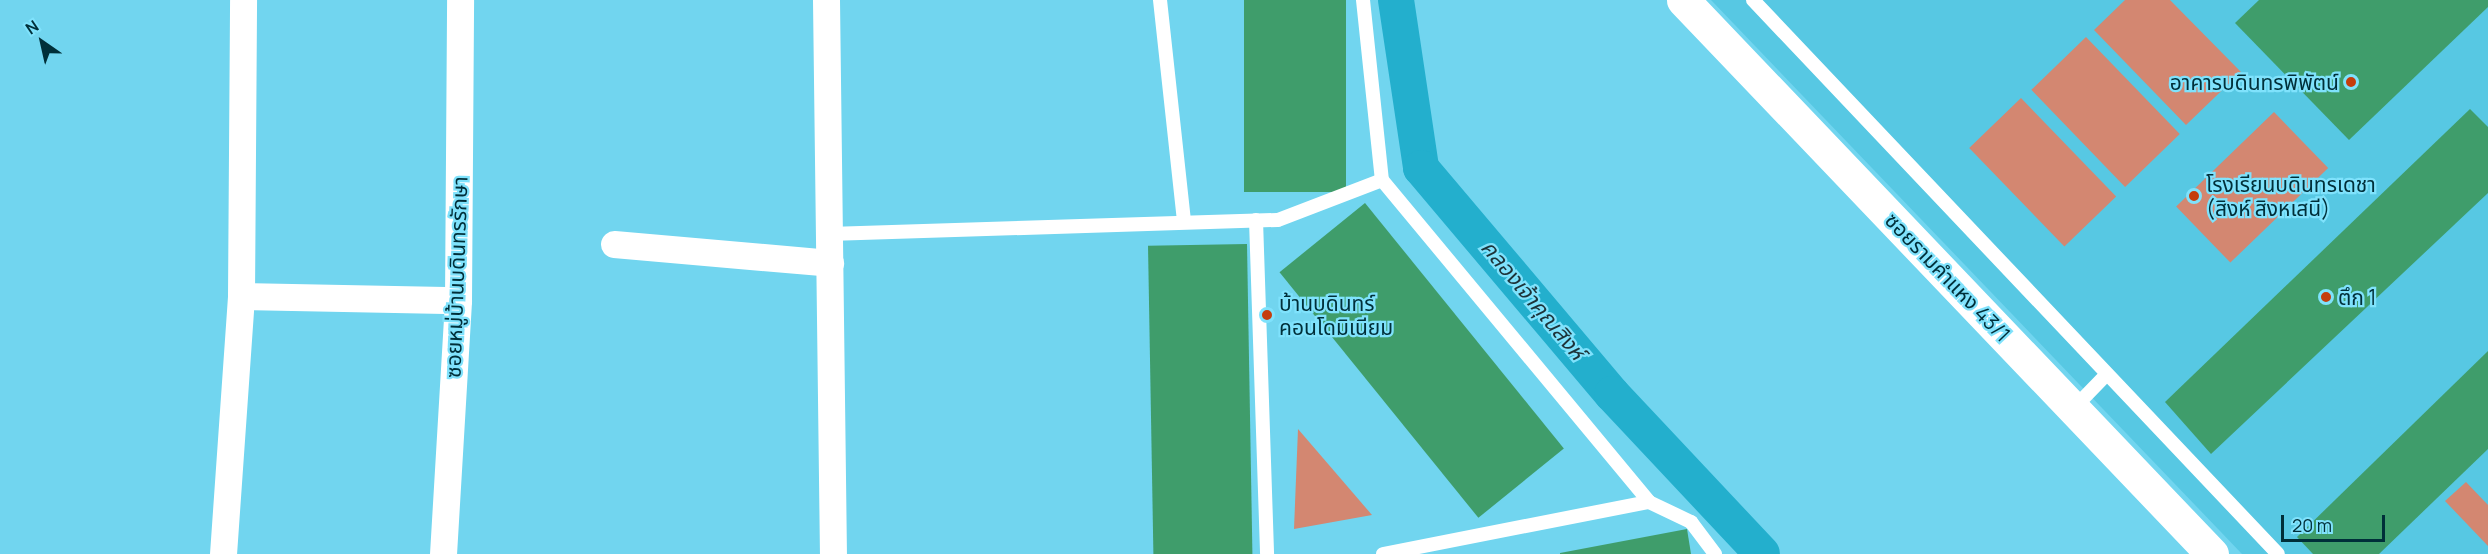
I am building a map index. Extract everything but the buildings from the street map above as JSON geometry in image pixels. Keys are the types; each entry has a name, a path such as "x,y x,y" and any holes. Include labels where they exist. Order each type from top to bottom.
{"street":[{"path":"223,554 241,296 243,0"},
{"name":"ซอยหมู่บ้านบดินทรรักษา","path":"443,554 458,300 460,0"},
{"path":"826,0 833,554"},
{"name":"ซอยรามคำแหง 43/1","path":"1683,0 2212,554"},
{"path":"614,244 830,263"},
{"path":"241,296 458,300"}],"lane":[{"path":"1160,0 1184,222"},
{"path":"1363,0 1382,180 1649,502 1691,522 1715,554"},
{"path":"1753,0 2278,554"},
{"path":"829,234 1278,220 1382,180"},
{"path":"1256,220 1267,554"},
{"path":"2073,409 2106,375"},
{"path":"1383,554 1649,502"}],"shaded area":[{"name":"โรงเรียนบดินทรเดชา (สิงห์ สิงหเสนี)","path":"1711,0 2488,0 2488,554 2242,554"},
{"path":"2125,0 2170,0 2241,72 2186,125 2094,30"},
{"path":"2086,37 2180,134 2125,187 2031,90"},
{"path":"2021,98 2116,197 2064,247 1969,148"},
{"path":"2274,112 2328,168 2230,263 2176,206"},
{"path":"1298,429 1372,515 1294,529"},
{"path":"2466,482 2488,505 2488,546 2445,501"}],"waterway":[{"name":"คลองเจ้าคุณสิงห์","path":"1396,0 1421,168 1612,394 1762,554"}],"place":[{"name":"อาคารบดินทรพิพัตน์","path":"2351,82"},
{"name":"โรงเรียนบดินทรเดชา (สิงห์ สิงหเสนี)","path":"2194,196"},
{"name":"ตึก 1","path":"2326,297"},
{"name":"บ้านบดินทร์ คอนโดมิเนียม","path":"1267,315"}]}
